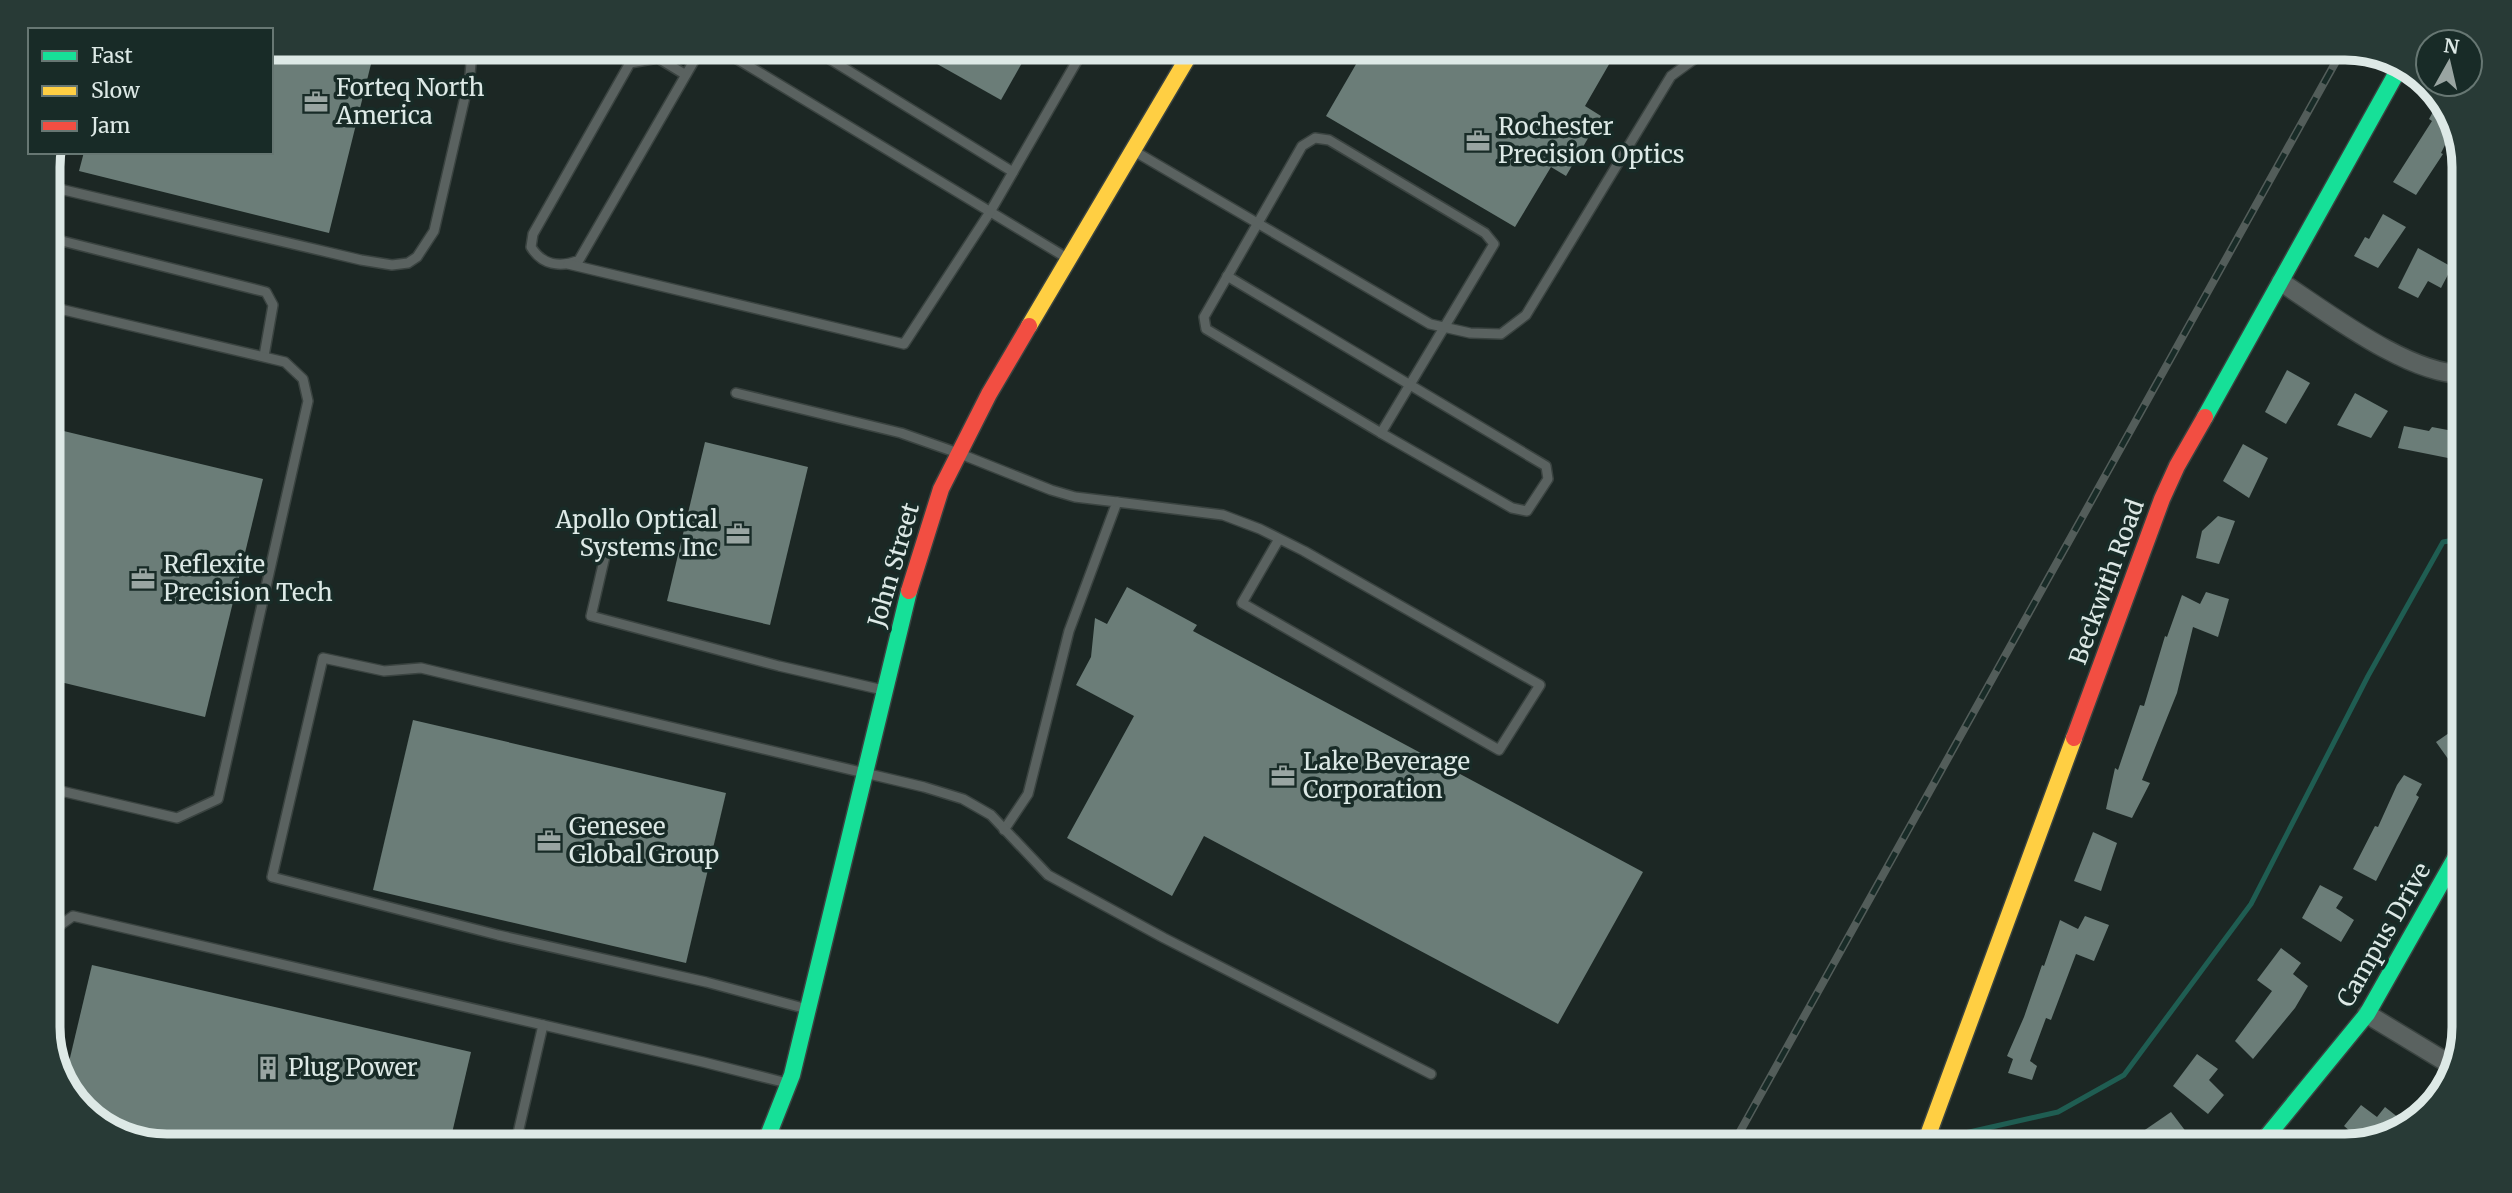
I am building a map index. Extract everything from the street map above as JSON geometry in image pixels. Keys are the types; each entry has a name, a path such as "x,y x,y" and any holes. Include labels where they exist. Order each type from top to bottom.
{"street":[{"name":"John Street","path":"772,1134 809,1010 903,611 941,489 989,394 1186,60"},
{"name":"Beckwith Road","path":"1928,1134 2162,499 2177,466 2397,73"},
{"path":"2281,282 2401,358 2428,369 2452,375"},
{"name":"Campus Drive","path":"2269,1134 2367,1014 2452,864"},
{"path":"2367,1014 2446,1062"}],"lane":[{"path":"60,189 379,264 408,263 417,257 434,231 470,75 470,60"},
{"path":"647,60 630,63 533,234 531,247 536,256 552,264 568,264 904,344 990,212 1078,60"},
{"path":"661,60 686,75"},
{"path":"568,264 579,260 695,60"},
{"path":"739,60 1068,259"},
{"path":"831,60 1013,173"},
{"path":"1133,150 1430,324 1470,333 1501,334 1526,315 1671,76 1693,60"},
{"path":"1227,276 1410,385 1546,466 1548,479 1527,511 1511,508 1381,433 1206,329 1203,317 1302,146 1315,138 1329,141 1485,233 1494,244 1445,328 1410,385 1381,433"},
{"path":"60,243 62,241 266,292 273,305 264,356"},
{"path":"60,309 285,362 303,379 308,401 218,799 177,818 60,791"},
{"path":"736,393 901,433 1075,497 1223,514 1279,539 1540,685 1499,750 1242,603 1279,539"},
{"path":"1004,830 1028,794 1069,631 1117,502"},
{"path":"605,556 591,616 884,691"},
{"path":"809,1010 706,982 498,935 271,877 323,658 384,671 421,668 924,787 963,799 991,815 1048,875 1164,938 1431,1074"},
{"path":"60,925 72,916 789,1084"},
{"path":"518,1134 543,1025"}],"building":[{"name":"Forteq North America","path":"273,60 372,60 329,233 79,171 83,154 273,154"},
{"path":"930,60 1024,60 1001,100"},
{"name":"Rochester Precision Optics","path":"1358,60 1612,60 1585,106 1601,116 1566,176 1551,167 1515,227 1326,116"},
{"path":"2435,108 2449,138 2441,153 2443,154 2416,195 2393,182 2432,121 2429,119"},
{"path":"2383,214 2406,227 2378,268 2354,256 2365,237 2369,239"},
{"path":"2418,248 2452,267 2441,288 2428,281 2418,298 2398,288"},
{"path":"2287,370 2310,383 2286,424 2265,412"},
{"path":"2355,393 2388,411 2371,438 2337,425"},
{"path":"2404,426 2429,431 2432,427 2452,431 2448,458 2398,448"},
{"name":"Reflexite Precision Tech","path":"60,430 263,479 205,717 60,682"},
{"name":"Apollo Optical Systems Inc","path":"705,442 808,467 770,625 667,601"},
{"path":"2243,444 2268,458 2249,498 2223,481"},
{"path":"2218,516 2235,521 2219,564 2196,558 2202,531"},
{"name":"Lake Beverage Corporation","path":"1127,587 1197,625 1193,631 1643,872 1558,1024 1204,836 1172,896 1067,838 1134,716 1076,685 1091,657 1095,618 1107,624"},
{"path":"2206,592 2229,599 2218,637 2193,627 2177,693 2142,780 2150,783 2132,818 2106,809 2115,768 2118,770 2140,705 2144,706 2165,636 2167,637 2182,595 2200,604"},
{"name":"Genesee Global Group","path":"413,720 726,793 686,963 373,890"},
{"path":"2452,731 2452,762 2451,763 2436,742"},
{"path":"2404,775 2422,784 2416,795 2419,797 2376,881 2353,869"},
{"path":"2093,832 2117,843 2101,891 2074,881"},
{"path":"2320,885 2343,897 2336,908 2354,920 2341,942 2302,918"},
{"path":"2085,916 2109,925 2094,961 2076,954 2051,1020 2046,1018 2030,1061 2037,1066 2032,1080 2008,1073 2013,1059 2007,1056 2060,920 2078,929"},
{"path":"2281,948 2301,963 2293,974 2308,986 2295,1008 2253,1059 2235,1041 2272,991 2257,980"},
{"name":"Plug Power","path":"92,965 471,1052 452,1134 167,1134 146,1131 126,1125 96,1107 78,1086 68,1067"},
{"path":"2197,1054 2218,1069 2209,1080 2224,1095 2208,1114 2173,1086"},
{"path":"2361,1105 2377,1117 2385,1107 2399,1118 2380,1128 2352,1133 2344,1126"},
{"path":"2171,1112 2187,1133 2185,1134 2139,1134"}],"waterway":[{"path":"1961,1134 2058,1112 2124,1075 2251,904 2368,676 2443,542 2452,540"}],"railway":[{"path":"1739,1134 2337,60"}],"traffic: fast":[{"path":"2205,417 2397,73"},
{"path":"769,1134 792,1075 909,591"},
{"path":"2269,1134 2367,1014 2452,864"}],"traffic: slow":[{"path":"1029,326 1186,60"},
{"path":"1928,1134 2074,738"}],"traffic: jam":[{"path":"909,591 941,489 989,394 1029,326"},
{"path":"2074,738 2162,499 2205,417"}],"place":[{"name":"Forteq North America","path":"316,102"},
{"name":"Rochester Precision Optics","path":"1478,141"},
{"name":"Apollo Optical Systems Inc","path":"738,534"},
{"name":"Reflexite Precision Tech","path":"143,579"},
{"name":"Lake Beverage Corporation","path":"1283,776"},
{"name":"Genesee Global Group","path":"549,841"},
{"name":"Plug Power","path":"268,1068"}]}
